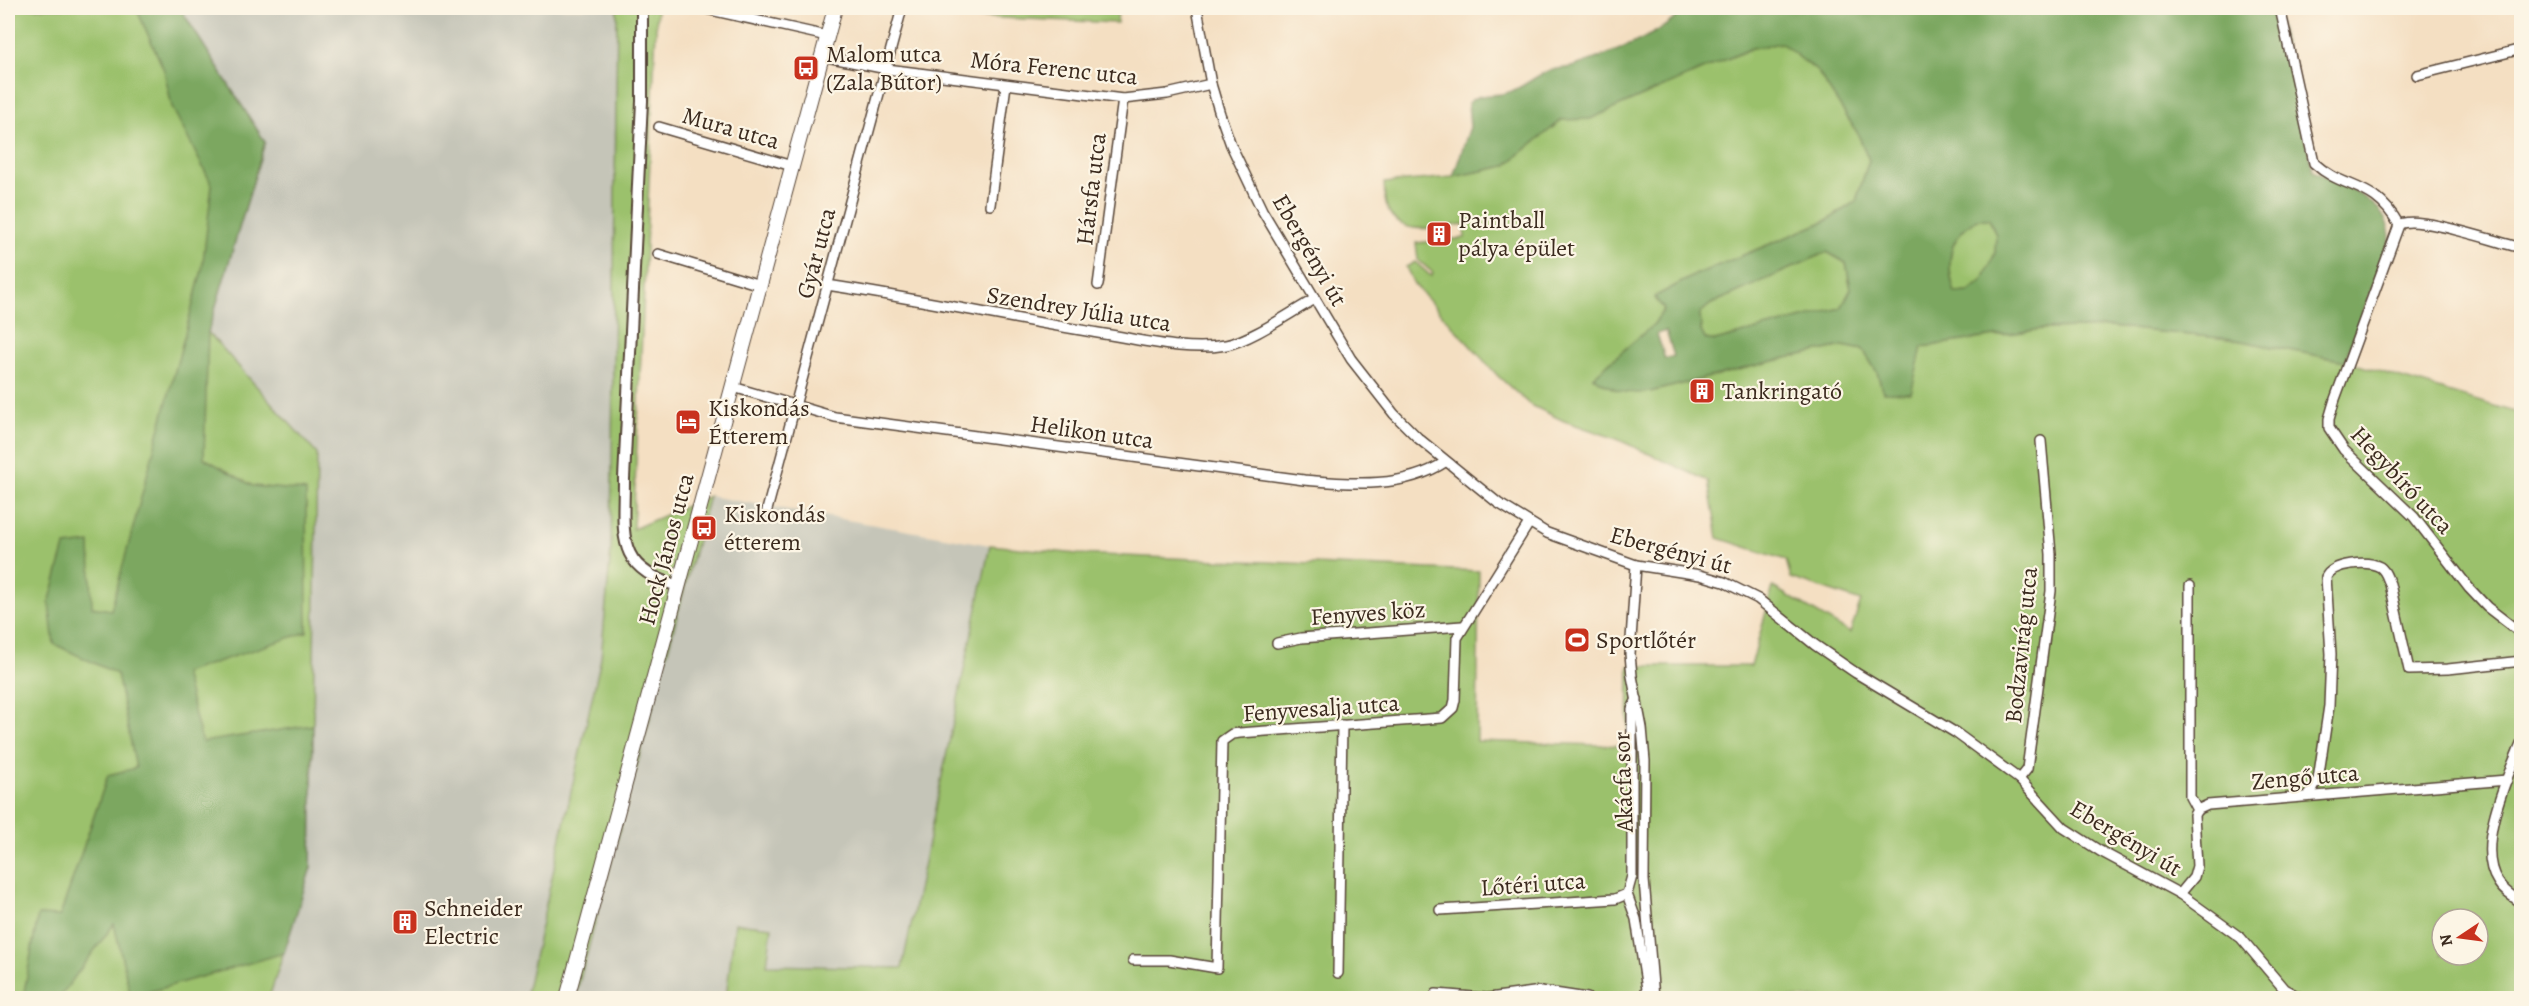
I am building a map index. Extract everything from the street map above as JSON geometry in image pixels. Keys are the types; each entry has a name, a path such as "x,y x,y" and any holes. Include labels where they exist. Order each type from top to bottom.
{"main road":[{"name":"Hock János utca","path":"567,999 835,8"}],"street":[{"path":"642,8 642,101 624,467 624,542 629,555 646,572 660,581 679,586"},
{"name":"Gyár utca","path":"767,510 902,8"},
{"name":"Ebergényi út","path":"1197,8 1210,84 1231,145 1245,175 1351,359 1371,386 1418,438 1498,503 1529,523 1572,543 1636,565 1700,575 1742,590 1758,599 1815,645 1856,673 1956,733 2019,779 2064,828 2100,851 2180,894 2241,938 2284,989 2301,999"},
{"path":"2280,8 2314,164 2321,170 2371,193 2392,213 2399,225 2405,222 2427,224 2522,248"},
{"path":"706,9 827,36"},
{"path":"2417,75 2522,50"},
{"name":"Móra Ferenc utca","path":"822,56 887,69 1123,99 1167,94 1210,84"},
{"path":"990,205 1006,85"},
{"name":"Hársfa utca","path":"1098,285 1123,99"},
{"name":"Mura utca","path":"659,127 792,166"},
{"name":"Hegybíró utca","path":"2399,225 2335,399 2329,419 2329,428 2344,450 2430,534 2487,607 2522,634"},
{"path":"658,254 760,285"},
{"name":"Szendrey Júlia utca","path":"827,285 1008,319 1154,342 1206,346 1228,345 1245,339 1315,299"},
{"name":"Helikon utca","path":"733,387 835,417 1304,480 1360,483 1400,480 1433,470 1445,462"},
{"name":"Bodzavirág utca","path":"2019,779 2027,769 2051,591 2051,554 2041,441"},
{"name":"Fenyvesalja utca","path":"1133,960 1169,960 1217,968 1221,864 1220,748 1222,741 1232,734 1240,733 1435,720 1448,714 1455,700 1456,647 1462,626 1529,523"},
{"path":"2309,796 2318,780 2332,677 2326,577 2329,571 2335,568 2368,564 2378,566 2385,571 2409,670 2448,669 2522,660"},
{"name":"Akácfa sor","path":"1636,565 1630,654 1645,761 1644,880 1654,999"},
{"path":"2180,894 2194,877 2197,866 2193,829 2194,815 2197,810 2190,798 2190,586"},
{"name":"Fenyves köz","path":"1277,643 1301,638 1462,626"},
{"path":"1636,699 1632,709 1632,876 1627,894 1637,931 1647,990 1643,998"},
{"path":"1338,973 1342,725"},
{"path":"2522,741 2506,780 2491,831 2489,859 2498,882 2522,903"},
{"name":"Zengő utca","path":"2197,810 2208,805 2506,780"},
{"name":"Lőtéri utca","path":"1440,910 1615,899 1627,894"},
{"path":"1489,999 1541,991 1587,999"},
{"path":"1436,994 1485,999"}],"shaded area":[{"path":"180,8 617,8 611,550 601,658 525,998 269,998 311,867 317,454 208,332 265,142"},
{"path":"709,496 990,545 902,968 766,965 735,924 725,998 575,998"}],"green space":[{"path":"8,8 180,8 265,142 208,332 317,454 311,867 269,998 8,998"},
{"path":"136,8 180,8 265,142 208,332 204,458 253,486 306,491 307,632 184,673 202,742 313,725 311,867 284,953 131,997 114,924 59,998 23,998 38,915 60,916 108,775 136,768 117,674 54,644 49,603 65,546 90,543 92,607 111,610 202,270 212,185 172,107 164,70"},
{"path":"617,8 657,8 633,529 709,496 575,998 525,998 601,658 611,550"},
{"path":"912,8 1118,8 1117,23 912,14"},
{"path":"1682,8 2276,8 2313,171 2362,196 2382,214 2388,225 2390,239 2345,361 2231,339 2111,327 2042,329 1922,347 1911,393 1883,392 1877,372 1863,350 1843,346 1650,392 1626,392 1608,386 1593,377 1654,324 1664,309 1654,297 1695,275 1828,220 1856,201 1869,160 1857,132 1818,72 1781,43 1752,48 1590,119 1562,120 1505,166 1453,177 1470,127 1468,103 1472,100 1481,96 1511,91 1548,71 1575,66 1617,50 1651,34 1676,17","holes":["1977,219 1989,219 1996,235 1995,253 1983,280 1969,292 1955,293 1950,271 1951,251 1960,234","1827,252 1846,263 1851,289 1841,308 1715,341 1705,339 1701,331 1700,313 1711,304","1666,331 1674,356 1665,359 1657,334"]},
{"path":"1781,43 1818,72 1857,132 1869,160 1856,201 1828,220 1695,275 1655,297 1664,309 1654,324 1593,377 1650,392 1843,346 1863,350 1877,372 1883,392 1922,347 2042,329 2111,327 2231,339 2345,361 2521,414 2521,998 726,998 735,923 772,927 767,965 902,968 990,545 1078,554 1479,571 1477,741 1628,746 1629,666 1751,666 1773,587 1850,633 1861,601 1791,578 1786,560 1718,538 1708,481 1617,439 1564,421 1529,404 1498,376 1414,284 1406,267 1415,262 1431,276 1433,273 1418,260 1416,243 1465,238 1464,224 1420,229 1400,224 1392,217 1387,207 1384,183 1453,177 1505,166 1562,119 1590,119 1752,48"},
{"path":"1977,219 1989,219 1996,235 1995,253 1983,280 1969,292 1955,293 1950,271 1951,251 1960,234"},
{"path":"1827,252 1846,263 1851,289 1841,308 1715,341 1705,339 1701,331 1700,313 1711,304"}],"place":[{"name":"Malom utca (Zala Bútor)","path":"806,68"},
{"name":"Paintball pálya épület","path":"1439,234"},
{"name":"Tankringató","path":"1702,391"},
{"name":"Kiskondás Étterem","path":"688,422"},
{"name":"Kiskondás étterem","path":"704,528"},
{"name":"Sportlőtér","path":"1577,640"},
{"name":"Schneider Electric","path":"405,922"}]}
